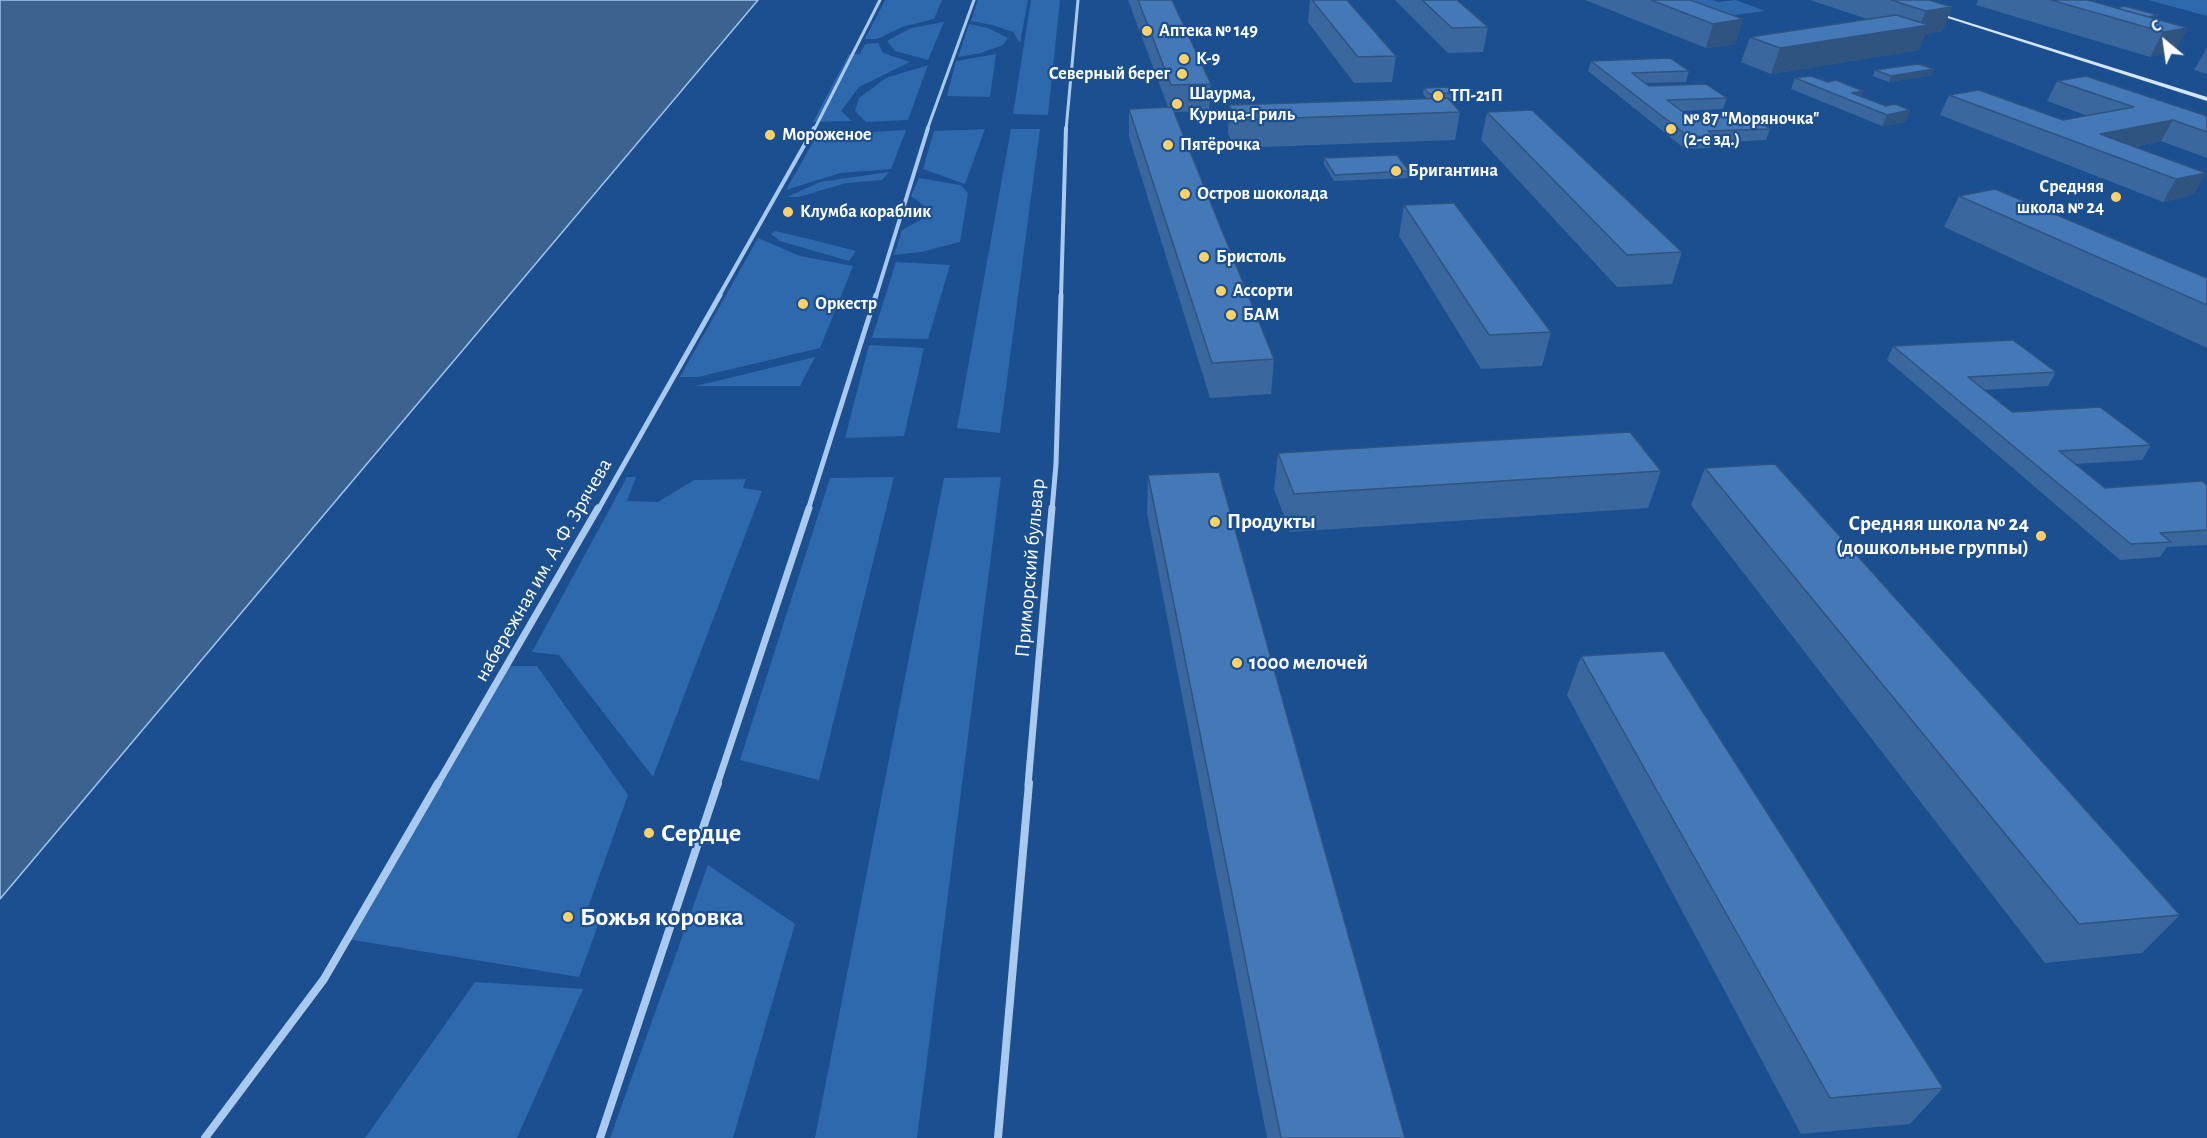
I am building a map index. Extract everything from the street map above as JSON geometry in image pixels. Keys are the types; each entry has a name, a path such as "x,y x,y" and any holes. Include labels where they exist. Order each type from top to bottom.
{"street":[{"name":"набережная им. А. Ф. Зрячева","path":"205,1138 324,979 619,472 812,133 880,0"},
{"path":"600,1138 822,469 928,128 974,0"},
{"name":"Приморский бульвар","path":"998,1138 1056,464 1066,131 1077,0"},
{"path":"1930,10 2207,99"}],"shaded area":[{"path":"0,0 758,0 0,899"},
{"path":"885,0 942,0 934,19 902,27 877,39 865,39"},
{"path":"978,0 1028,0 1020,43 1013,32 971,21"},
{"path":"1031,0 1060,0 1048,115 1013,114"},
{"path":"1646,0 1712,0 1718,2 1736,0 1765,11 1703,19"},
{"path":"2148,0 2207,0 2207,16"},
{"path":"944,22 928,60 895,51 887,41 911,28"},
{"path":"969,24 988,28 1008,38 1003,45 981,53 958,57"},
{"path":"878,43 883,53 910,62 859,87 841,111 852,121 813,122 849,54 860,54 865,44"},
{"path":"996,54 990,97 947,96 956,61"},
{"path":"928,65 908,120 866,122 855,111 859,98 886,78"},
{"path":"985,129 965,184 923,169 934,131"},
{"path":"1011,129 1040,129 1000,433 957,428"},
{"path":"906,130 891,169 840,173 786,190 817,135"},
{"path":"889,172 882,180 846,183 799,197 787,197 820,182"},
{"path":"919,178 960,185 968,193 960,242 921,252 894,255 902,230 928,216 926,207 911,196"},
{"path":"775,231 856,251 849,261 780,241 771,234"},
{"path":"758,238 800,256 853,266 820,348 698,377 680,377"},
{"path":"896,262 950,265 928,339 872,338"},
{"path":"869,345 924,348 904,436 845,438"},
{"path":"815,357 800,386 696,386"},
{"path":"627,477 636,477 627,501 658,502 694,480 746,479 743,488 762,491 653,777 559,655 532,652"},
{"path":"894,477 819,780 740,760 830,478"},
{"path":"1001,477 917,1138 815,1138 944,478"},
{"path":"506,666 537,666 628,795 585,916 601,917 579,977 347,939"},
{"path":"708,865 795,924 733,1138 610,1138"},
{"path":"475,982 583,989 517,1138 365,1138"}],"building":[{"path":"1138,0 1172,0 1211,84 1171,85"},
{"path":"1312,0 1347,0 1396,56 1358,57"},
{"path":"1422,0 1457,0 1488,27 1452,28"},
{"path":"1651,0 1690,0 1743,19 1713,24"},
{"path":"1891,0 1929,0 1952,7 1926,11"},
{"path":"2051,0 2088,0 2188,28 2163,32"},
{"path":"2124,6 2158,15 2149,17 2116,8"},
{"path":"1896,15 1929,25 1780,48 1750,37"},
{"path":"1670,58 1689,71 1632,73 1649,86 1706,84 1727,98 1667,100 1687,115 1746,113 1770,129 1708,131 1714,136 1689,137 1591,61"},
{"path":"1918,64 1934,69 1891,76 1875,70"},
{"path":"1811,76 1828,82 1836,80 1863,91 1852,93 1886,106 1895,104 1910,110 1887,115 1795,78"},
{"path":"2086,76 2207,116 2207,132 2173,120 2100,134 2206,173 2176,179 1949,95 1979,90 2063,120 2134,107 2057,81"},
{"path":"1449,87 1454,93 1429,94 1424,88"},
{"path":"1448,98 1460,112 1237,120 1229,105"},
{"path":"1172,107 1274,359 1212,363 1129,109"},
{"path":"1532,110 1682,252 1627,255 1487,112"},
{"path":"1397,155 1409,171 1335,175 1324,158"},
{"path":"1995,189 2207,278 2207,305 1959,196"},
{"path":"1454,203 1551,332 1489,335 1404,205"},
{"path":"2013,340 2056,372 1968,377 2012,412 2100,407 2151,445 2059,451 2105,488 2202,481 2207,485 2207,530 2160,533 2171,542 2131,544 1893,346"},
{"path":"1630,432 1661,471 1294,494 1278,453"},
{"path":"1775,464 2180,915 2079,924 1705,468"},
{"path":"1219,472 1405,1138 1281,1138 1148,475"},
{"path":"1664,651 1943,1088 1830,1098 1581,656"}],"place":[{"name":"Аптека № 149","path":"1147,31"},
{"name":"К-9","path":"1184,59"},
{"name":"Северный берег","path":"1182,74"},
{"name":"ТП-21П","path":"1438,96"},
{"name":"Шаурма, Курица-Гриль","path":"1177,104"},
{"name":"№ 87 \"Моряночка\" (2-е зд.)","path":"1671,129"},
{"name":"Мороженое","path":"770,135"},
{"name":"Пятёрочка","path":"1168,145"},
{"name":"Бригантина","path":"1396,171"},
{"name":"Остров шоколада","path":"1185,194"},
{"name":"Средняя школа № 24","path":"2116,197"},
{"name":"Клумба кораблик","path":"788,212"},
{"name":"Бристоль","path":"1204,257"},
{"name":"Ассорти","path":"1221,291"},
{"name":"Оркестр","path":"803,304"},
{"name":"БАМ","path":"1231,315"},
{"name":"Продукты","path":"1215,522"},
{"name":"Средняя школа № 24 (дошкольные группы)","path":"2041,536"},
{"name":"1000 мелочей","path":"1237,663"},
{"name":"Сердце","path":"649,833"},
{"name":"Божья коровка","path":"568,917"}]}
